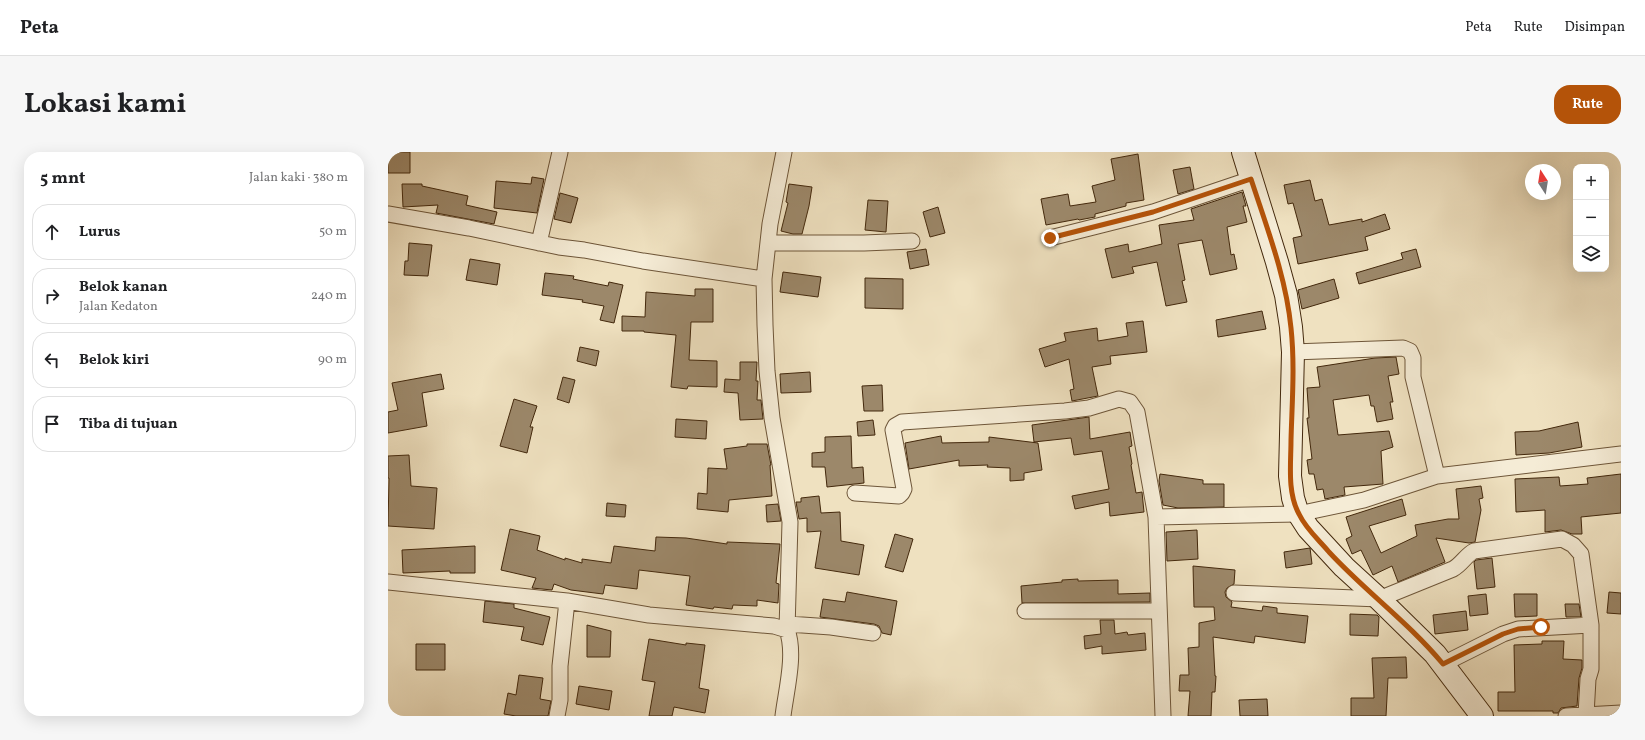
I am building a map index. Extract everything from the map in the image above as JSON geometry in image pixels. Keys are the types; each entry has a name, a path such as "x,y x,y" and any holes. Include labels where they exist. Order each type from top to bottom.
{"street":[{"path":"539,243 560,152"},
{"path":"783,716 791,654 790,636 787,627 790,522 772,418 768,379 764,279 770,224 784,152"},
{"path":"1243,152 1286,295 1293,352 1290,476 1293,498 1298,514 1308,528 1344,568 1378,599 1443,664 1482,716"},
{"path":"1050,238 1153,212 1251,179"},
{"path":"388,214 644,262 764,279"},
{"path":"768,242 864,243 912,241"},
{"path":"1293,352 1403,348 1410,350 1413,358 1413,377 1437,476"},
{"path":"855,494 899,496 902,493 904,489 893,430 895,426 902,422 1073,410 1089,408 1119,399 1130,402 1137,412 1156,516 1163,716"},
{"path":"1156,516 1298,514 1364,500 1437,476 1621,454"},
{"path":"1234,594 1378,599 1453,569 1460,565 1470,553 1474,551 1562,539 1574,545 1581,554 1591,626 1591,669 1588,679 1586,715"},
{"path":"388,582 567,601 649,615 787,627 831,627 873,633"},
{"path":"557,716 560,700 560,666 567,601"},
{"path":"1025,612 1159,611"},
{"path":"1443,664 1503,634 1518,629 1591,626"},
{"path":"1566,716 1621,713"}],"building":[{"path":"388,152 410,152 410,173 388,173"},
{"path":"1138,154 1144,200 1126,203 1126,206 1095,214 1095,217 1046,225 1041,199 1068,194 1070,206 1096,202 1092,186 1115,180 1111,159"},
{"path":"1190,167 1194,189 1178,194 1173,170"},
{"path":"532,177 544,179 537,213 494,208 496,181 531,184"},
{"path":"1310,180 1315,201 1322,199 1329,225 1362,219 1362,222 1385,214 1390,229 1365,237 1368,250 1298,264 1293,238 1302,236 1293,203 1288,204 1284,185"},
{"path":"402,184 422,184 422,186 468,196 466,205 497,212 494,224 436,213 438,205 403,207"},
{"path":"789,184 812,187 802,234 793,234 781,231 788,203 786,202"},
{"path":"1242,192 1246,206 1243,206 1247,222 1227,227 1231,255 1234,254 1237,269 1210,275 1202,240 1178,244 1185,280 1182,281 1187,302 1166,306 1157,262 1132,267 1134,273 1112,278 1105,249 1128,244 1129,252 1162,244 1159,225 1194,220 1191,209"},
{"path":"560,193 578,198 571,223 554,219"},
{"path":"868,200 888,201 886,232 865,230"},
{"path":"938,207 945,233 930,237 923,212"},
{"path":"409,243 432,245 428,276 404,275 405,261 408,261"},
{"path":"926,249 929,265 910,269 907,252"},
{"path":"1416,249 1421,267 1359,284 1356,273 1403,259 1401,253"},
{"path":"470,259 500,264 497,285 466,280"},
{"path":"783,272 821,277 818,297 780,292"},
{"path":"545,273 574,276 573,279 608,286 609,282 623,285 614,323 600,320 604,306 582,302 583,300 542,295"},
{"path":"865,278 903,279 903,309 865,308"},
{"path":"1334,279 1339,298 1302,309 1298,290"},
{"path":"695,289 713,289 713,322 691,322 689,360 717,361 717,387 688,386 687,389 671,387 676,335 644,331 622,331 622,316 645,317 646,292 695,296"},
{"path":"1262,311 1266,329 1218,337 1216,320"},
{"path":"1143,321 1147,352 1110,356 1111,364 1092,367 1098,396 1072,401 1070,390 1074,389 1069,359 1045,367 1039,349 1066,341 1064,333 1097,328 1098,341 1128,336 1126,323"},
{"path":"580,347 599,351 596,366 577,361"},
{"path":"1396,357 1399,374 1388,376 1393,402 1390,402 1393,419 1377,422 1374,406 1371,406 1369,395 1333,400 1338,435 1389,431 1393,447 1381,451 1383,484 1344,487 1345,495 1325,499 1323,489 1317,490 1314,474 1309,474 1307,460 1312,459 1307,418 1309,418 1307,388 1320,387 1317,367 1375,358"},
{"path":"740,362 757,362 757,400 761,400 763,419 740,420 738,393 724,392 725,379 740,380"},
{"path":"810,372 811,392 781,393 780,374"},
{"path":"441,374 444,389 422,393 427,426 388,433 388,412 398,410 392,383"},
{"path":"563,377 575,380 569,403 557,399"},
{"path":"882,385 883,411 864,411 862,386"},
{"path":"514,399 537,406 530,427 533,427 527,453 500,446"},
{"path":"1089,417 1090,439 1130,432 1132,446 1129,447 1131,465 1136,493 1142,492 1144,512 1110,516 1109,502 1075,509 1072,496 1109,489 1102,451 1074,455 1071,438 1034,442 1032,425"},
{"path":"676,419 707,421 706,439 675,437"},
{"path":"873,420 875,435 858,436 857,422"},
{"path":"1578,422 1582,447 1549,453 1516,455 1515,432 1539,431"},
{"path":"851,436 852,468 863,467 864,483 827,487 825,467 812,467 812,453 825,452 825,437"},
{"path":"941,436 942,443 989,442 989,437 1038,443 1042,470 1024,473 1024,480 1010,481 1010,468 987,467 988,465 959,466 959,460 909,469 905,443"},
{"path":"747,444 767,444 771,465 772,496 729,500 728,512 697,509 698,493 707,494 708,468 727,469 724,449 747,446"},
{"path":"409,455 411,486 437,488 434,529 388,526 388,456"},
{"path":"1160,474 1203,480 1203,484 1224,484 1224,507 1178,508 1163,505 1159,481"},
{"path":"1621,474 1621,513 1581,517 1582,534 1572,534 1561,530 1545,532 1545,510 1516,512 1515,479 1559,477 1560,486 1588,484 1587,478"},
{"path":"1481,486 1483,498 1479,499 1481,510 1475,542 1469,543 1436,538 1445,562 1398,582 1392,566 1373,575 1361,550 1352,554 1346,539 1352,536 1346,517 1402,499 1406,515 1369,526 1381,553 1417,536 1415,525 1448,519 1459,519 1456,489"},
{"path":"819,496 821,513 840,512 841,541 864,545 859,575 815,568 821,531 807,532 807,518 799,519 796,502 801,502 801,498"},
{"path":"607,503 626,505 625,517 606,516"},
{"path":"778,504 781,521 767,522 766,505"},
{"path":"510,529 540,536 537,550 565,560 565,558 582,563 582,559 611,563 614,546 655,551 656,537 686,538 727,544 727,542 780,544 776,583 779,584 778,603 757,600 757,606 733,605 732,609 714,607 713,609 686,605 690,576 639,570 637,589 605,585 603,594 571,590 554,584 552,590 532,588 536,578 501,570"},
{"path":"1197,530 1198,559 1167,561 1166,532"},
{"path":"895,534 913,539 903,572 885,567"},
{"path":"475,546 475,573 450,573 450,571 403,573 402,550"},
{"path":"1310,548 1312,564 1286,568 1284,552"},
{"path":"1492,558 1495,587 1477,589 1474,562 1476,560"},
{"path":"1193,566 1235,570 1234,584 1227,588 1225,592 1226,597 1232,602 1231,607 1262,611 1263,606 1277,608 1277,613 1308,616 1305,643 1255,636 1254,643 1213,637 1216,676 1215,692 1212,692 1211,716 1188,716 1190,691 1179,691 1180,675 1189,675 1188,648 1199,647 1199,623 1215,620 1214,607 1194,607"},
{"path":"1078,579 1078,581 1118,580 1118,594 1150,593 1150,602 1022,603 1021,586"},
{"path":"847,592 897,601 891,635 882,633 879,626 874,624 820,617 823,599 845,602"},
{"path":"1609,592 1621,593 1621,614 1607,613"},
{"path":"1486,594 1488,614 1470,616 1468,596"},
{"path":"1514,594 1537,594 1537,616 1515,617"},
{"path":"485,601 514,604 514,608 550,617 543,645 521,640 524,627 483,622"},
{"path":"1565,604 1579,604 1581,617 1566,617"},
{"path":"1466,611 1468,630 1435,634 1433,615"},
{"path":"1350,614 1377,615 1379,617 1378,636 1350,635"},
{"path":"1100,620 1114,620 1115,634 1127,632 1128,635 1145,633 1146,650 1102,654 1102,646 1085,649 1084,636 1101,634"},
{"path":"587,625 611,631 610,657 587,657"},
{"path":"649,639 686,645 686,643 705,645 699,688 709,690 705,713 674,707 672,716 649,716 655,682 642,680"},
{"path":"1542,641 1564,641 1563,659 1582,660 1577,706 1561,708 1558,713 1553,713 1553,711 1498,711 1498,692 1515,692 1514,645 1542,644"},
{"path":"416,644 445,644 445,670 416,670"},
{"path":"1406,657 1407,678 1388,678 1386,716 1351,716 1351,698 1374,698 1372,658"},
{"path":"519,675 543,678 540,699 551,701 548,716 516,716 504,714 508,693 516,695"},
{"path":"579,686 612,691 609,710 576,704"},
{"path":"1267,699 1268,716 1240,716 1239,700"}],"route":[{"path":"1050,238 1153,212 1251,179 1286,295 1291,327 1293,352 1290,476 1295,506 1303,522 1344,568 1435,654 1443,664 1503,634 1518,629 1541,627"}]}
